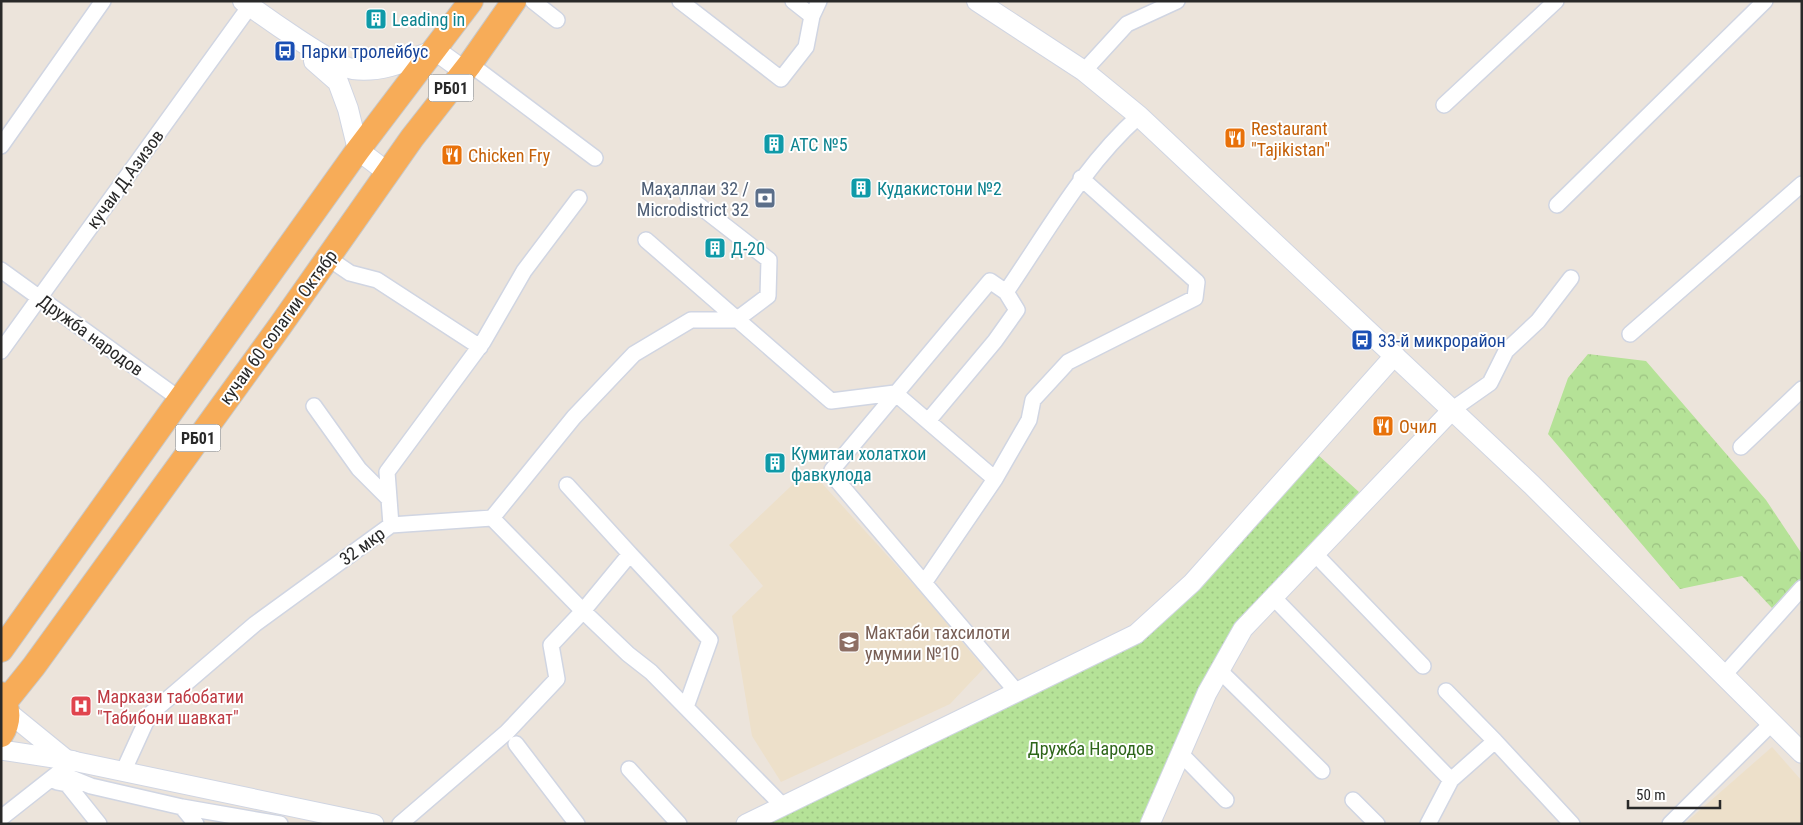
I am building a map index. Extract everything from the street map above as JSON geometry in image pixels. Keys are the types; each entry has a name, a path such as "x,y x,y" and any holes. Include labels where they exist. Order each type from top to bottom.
{"highway":[{"name":"РБ01","path":"358,150 471,1"},
{"name":"кучаи 60 солагии Октябр","path":"5,702 34,666 269,342 387,172 473,70 514,1"},
{"name":"кучаи 60 солагии Октябр","path":"1,650 185,395 358,150"},
{"path":"238,320 249,318 260,322 267,331 269,342"},
{"path":"185,395 191,397 199,407 212,410 221,407"},
{"name":"РБ01","path":"1,735 7,723 5,702"}],"main road":[{"path":"977,1 1084,71 1139,116 1532,484 1802,753"},
{"path":"246,4 342,67 372,69 402,63 434,50 473,70"},
{"path":"246,4 338,82 348,109 358,150 387,172"}],"street":[{"path":"1,146 104,1"},
{"path":"533,1 557,20"},
{"path":"680,1 781,79 806,47 812,16 819,1"},
{"path":"793,1 812,16"},
{"path":"1084,71 1127,24 1177,1"},
{"path":"1444,105 1556,1"},
{"path":"1557,205 1765,1"},
{"name":"кучаи Д.Азизов","path":"1,351 246,4"},
{"path":"473,70 595,158"},
{"path":"1006,292 1081,178 1139,116"},
{"path":"924,583 995,479 1029,420 1033,400 1068,362 1195,298 1197,282 1081,178"},
{"path":"1630,334 1802,184"},
{"path":"391,525 492,518 574,416 634,354 692,320 736,320 768,296 769,260 688,197"},
{"name":"32 мкр","path":"122,772 149,715 255,624 391,525 386,472 480,347 524,271 580,198"},
{"path":"646,240 831,401 895,393 995,479"},
{"path":"328,258 350,273 377,280 480,347"},
{"name":"Дружба народов","path":"1,270 185,395"},
{"path":"1150,824 1207,693 1243,628 1453,410 1490,383 1506,352 1538,321 1571,278"},
{"path":"928,422 1017,310 1006,292 990,281 832,470 834,477 1016,691"},
{"path":"746,824 1136,634 1192,583 1395,354"},
{"path":"1741,446 1802,389"},
{"path":"314,406 359,469 389,499"},
{"path":"567,485 710,640 686,707"},
{"path":"492,518 583,611 628,654 651,672 783,806"},
{"path":"400,824 507,732 557,680 552,645 630,554"},
{"path":"1315,554 1423,666"},
{"path":"1724,675 1802,588"},
{"path":"1273,597 1451,780"},
{"path":"1219,670 1322,771"},
{"path":"1446,691 1572,824"},
{"path":"5,702 62,769 67,784 99,824"},
{"path":"1670,824 1772,723"},
{"path":"1428,824 1451,780 1494,741"},
{"path":"516,744 577,824"},
{"path":"1,750 62,769 91,786 182,807 280,824"},
{"path":"1180,754 1226,800"},
{"path":"1,818 62,769 122,772 374,824"},
{"path":"630,769 679,824"},
{"path":"1353,800 1377,824"},
{"path":"182,807 196,824"},
{"path":"300,809 320,824"}],"shaded area":[{"name":"Мактаби тахсилоти умумии №10","path":"809,469 923,595 984,668 950,704 781,782 752,736 732,616 763,586 729,545"},
{"path":"1772,747 1802,781 1802,824 1684,824"}],"green space":[{"path":"1588,354 1646,361 1766,500 1802,554 1802,579 1772,608 1742,576 1680,589 1548,434 1568,378"},
{"name":"Дружба Народов","path":"1317,454 1359,492 1236,623 1199,688 1142,824 758,824 1139,639"}],"place":[{"name":"Leading in","path":"376,19"},
{"name":"Парки тролейбус","path":"285,51"},
{"name":"Restaurant \"Tajikistan\"","path":"1235,138"},
{"name":"АТС №5","path":"774,144"},
{"name":"Chicken Fry","path":"452,155"},
{"name":"Кудакистони №2","path":"861,188"},
{"name":"Маҳаллаи 32 / Microdistrict 32","path":"765,198"},
{"name":"Д-20","path":"715,248"},
{"name":"33-й микрорайон","path":"1362,340"},
{"name":"Очил","path":"1383,426"},
{"name":"Кумитаи холатхои фавкулода","path":"775,463"},
{"name":"Мактаби тахсилоти умумии №10","path":"849,642"},
{"name":"Маркази табобатии \"Табибони шавкат\"","path":"81,706"}]}
